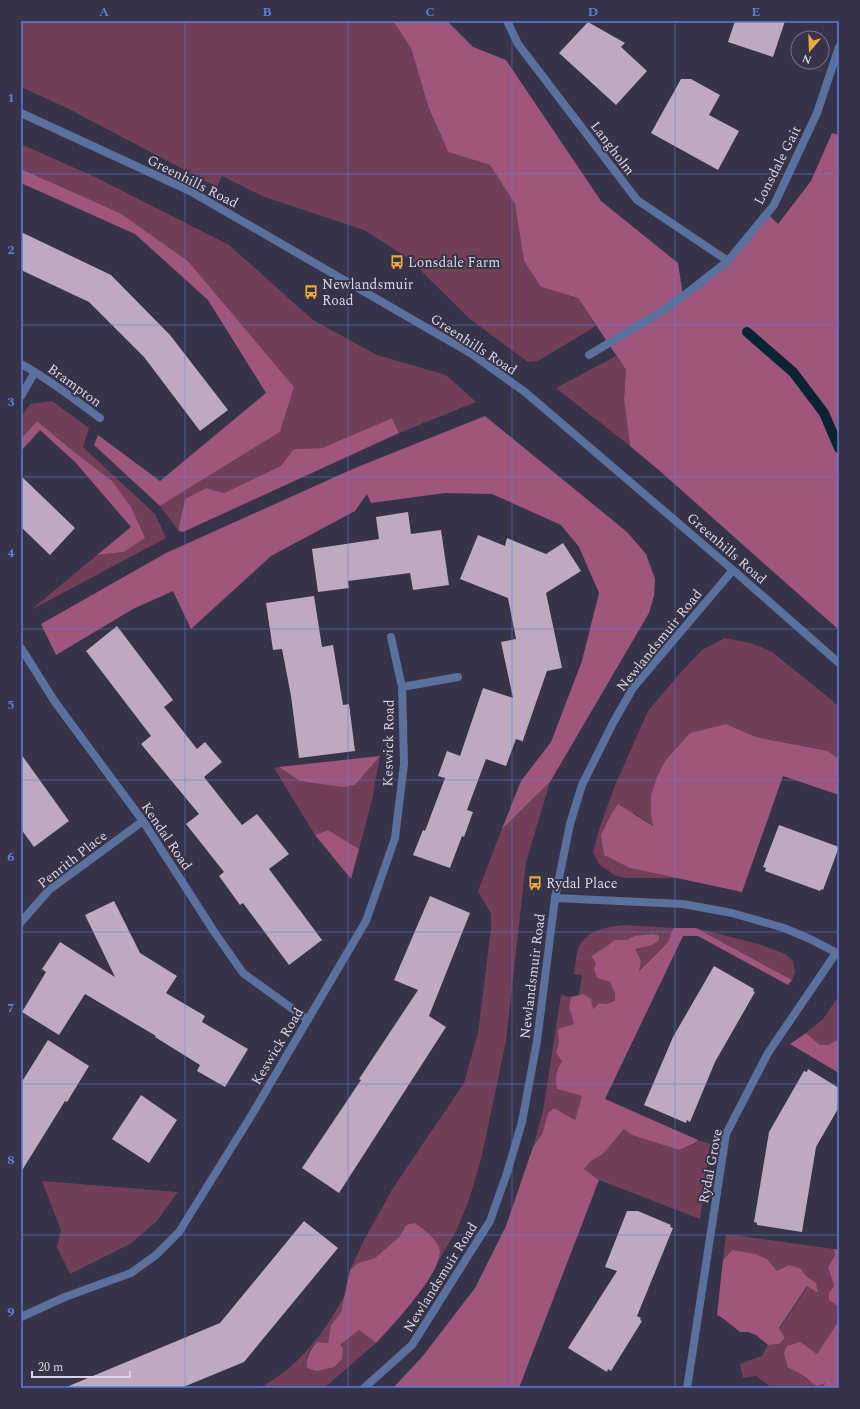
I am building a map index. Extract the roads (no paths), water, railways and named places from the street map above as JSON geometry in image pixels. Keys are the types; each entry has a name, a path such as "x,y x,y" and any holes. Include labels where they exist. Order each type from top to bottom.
{"street":[{"name":"Langholm","path":"507,21 518,44 637,200 728,261"},
{"name":"Lonsdale Gait","path":"589,355 659,313 728,261 774,205 817,113 839,47"},
{"name":"Greenhills Road","path":"21,113 190,191 472,354 525,392 839,663"},
{"name":"Brampton","path":"21,364 35,372 100,418"},
{"name":"Brampton","path":"21,396 35,372"},
{"name":"Newlandsmuir Road","path":"364,1388 412,1345 490,1221 507,1173 522,1122 537,1041 555,898 570,824 582,785 613,723 633,688 733,570"},
{"name":"Keswick Road","path":"21,1317 65,1297 131,1273 156,1255 179,1232 232,1148 366,921 395,838 404,764 402,688 391,637"},
{"name":"Kendal Road","path":"21,648 55,702 143,821 215,933 243,973 308,1020"},
{"name":"Keswick Road","path":"402,688 458,677"},
{"name":"Penrith Place","path":"21,922 49,890 143,821"},
{"path":"555,898 683,904 732,913 784,928 810,939 838,954"},
{"name":"Rydal Grove","path":"687,1388 726,1134 768,1053 838,954"}],"waterway":[{"path":"747,332 793,372 824,413 839,448"}],"place":[{"name":"Lonsdale Farm","path":"397,262"},
{"name":"Newlandsmuir Road","path":"311,292"},
{"name":"Rydal Place","path":"535,883"}]}
